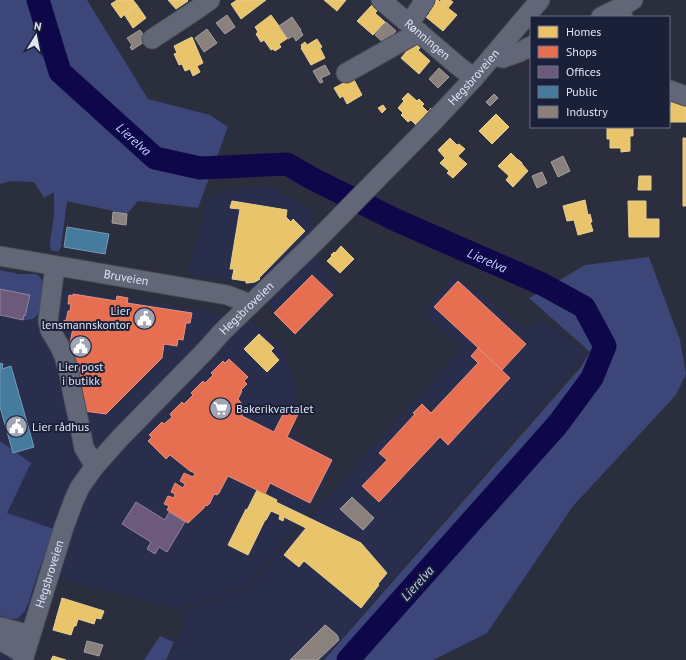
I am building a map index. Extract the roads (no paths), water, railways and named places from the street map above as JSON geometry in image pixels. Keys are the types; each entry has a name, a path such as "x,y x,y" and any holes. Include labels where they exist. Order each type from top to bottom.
{"street":[{"path":"152,39 210,0"},
{"name":"Rønningen","path":"381,0 474,78"},
{"path":"346,73 414,28 425,0"},
{"name":"Hegsbroveien","path":"24,657 64,527 74,500 80,487 95,466 120,438 205,352 222,332 326,231 432,123 474,78 540,0"},
{"path":"604,16 625,8"},
{"path":"493,56 503,58 530,47"},
{"path":"670,90 686,96"},
{"name":"Bruveien","path":"0,256 227,295 250,305"},
{"path":"55,266 48,321 50,330 64,356 69,373 84,448 95,466"},
{"path":"0,627 30,635"},
{"path":"0,640 24,657"}],"waterway":[{"name":"Lierelva","path":"38,0 60,72 155,158 200,168 287,164 313,179 398,221 542,284 584,307 605,346 592,378 558,424 348,660"}],"place":[{"name":"Lier lensmannskontor","path":"145,318"},
{"name":"Lier post i butikk","path":"81,346"},
{"name":"Bakerikvartalet","path":"220,409"},
{"name":"Lier rådhus","path":"17,427"}]}
